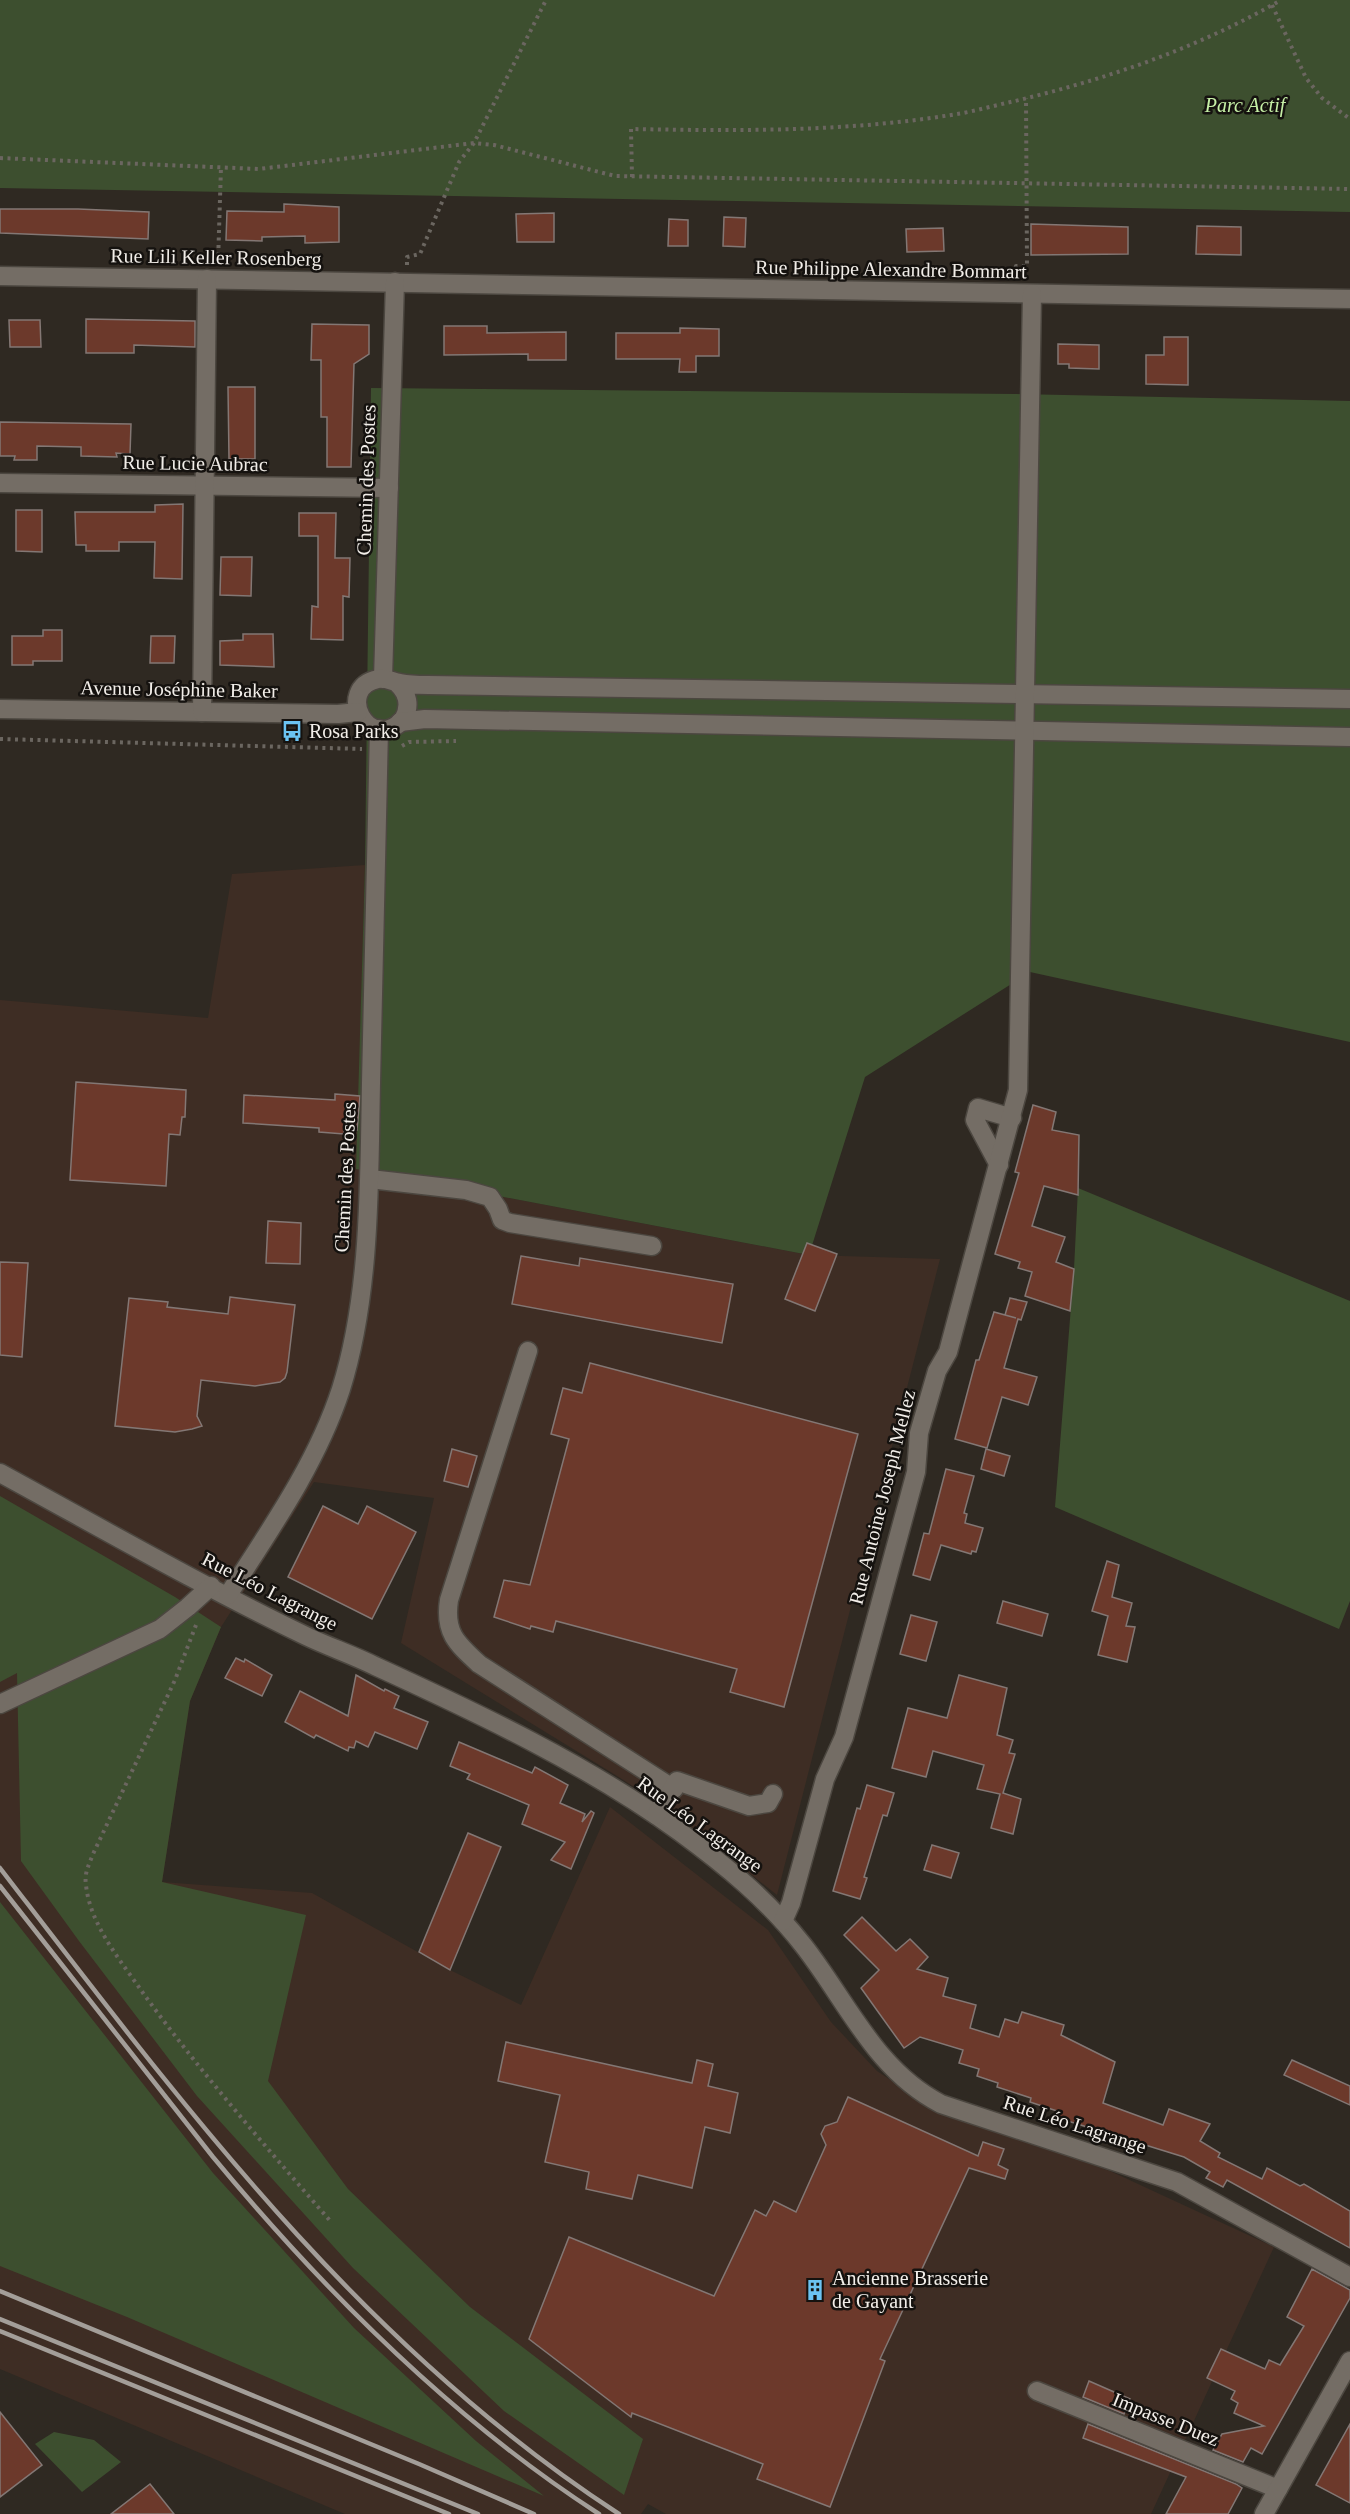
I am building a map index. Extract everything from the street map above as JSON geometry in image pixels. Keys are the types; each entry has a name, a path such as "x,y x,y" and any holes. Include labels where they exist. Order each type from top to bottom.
{"street":[{"name":"Rue Lili Keller Rosenberg","path":"0,276 431,283"},
{"path":"202,712 205,486 212,279"},
{"name":"Chemin des Postes","path":"390,681 388,488 401,282"},
{"name":"Rue Philippe Alexandre Bommart","path":"431,283 1350,298"},
{"name":"Rue Antoine Joseph Mellez","path":"783,1921 791,1903 825,1779 844,1737 915,1472 919,1433 936,1371 948,1352 1012,1118 1019,1082 1025,729 1023,294"},
{"name":"Rue Lucie Aubrac","path":"0,483 388,488"},
{"path":"390,681 404,691 408,702 406,713 400,722 390,729 379,729 368,725 358,712 357,700 362,689 371,681 390,681 1025,694 1350,699"},
{"name":"Avenue Joséphine Baker","path":"0,709 338,714 358,712"},
{"path":"400,722 424,719 1350,737"},
{"name":"Chemin des Postes","path":"228,1595 290,1498 325,1428 341,1387 353,1341 360,1299 370,1179 379,729"},
{"path":"999,1165 975,1120 978,1108 1012,1118"},
{"path":"370,1179 466,1190 490,1197 502,1220 510,1223 652,1246"},
{"path":"528,1351 449,1600 447,1616 454,1641 478,1664 674,1789"},
{"name":"Rue Léo Lagrange","path":"0,1473 307,1636 373,1665 488,1721 580,1770 656,1815 732,1872 783,1921 812,1957 893,2071 916,2090 941,2104 1183,2185 1350,2277"},
{"path":"0,1704 160,1629 188,1608 211,1586"},
{"path":"656,1815 678,1781 749,1806 768,1803 773,1794"},
{"path":"1264,2514 1350,2361"},
{"name":"Impasse Duez","path":"1037,2391 1278,2489"}],"path":[{"path":"401,282 407,257 420,254 459,162 474,143 546,0"},
{"path":"632,177 631,129 713,130 856,126 958,114 1080,85 1174,52 1281,0"},
{"path":"1272,5 1306,78 1322,98 1350,119"},
{"path":"1023,294 1016,266 1027,266 1026,98"},
{"path":"0,158 259,169 474,143 494,145 615,177 1350,189"},
{"path":"212,279 221,167"},
{"path":"0,739 394,750 409,742 464,741"},
{"path":"199,1617 175,1680 85,1873 86,1886 99,1926 157,2012 252,2130 332,2223"}],"shaded area":[{"path":"365,865 357,1169 809,1255 940,1259 777,1895 670,1810 401,1643 434,1498 314,1482 221,1627 190,1701 162,1882 312,1893 450,1970 521,2005 610,1807 768,1930 831,2022 877,2071 933,2108 1110,2171 1274,2247 1151,2514 666,2514 648,2504 641,2514 345,2514 0,2369 0,1000 208,1018 232,874"}],"green space":[{"name":"Parc Actif","path":"0,0 1350,0 1350,212 0,188"},
{"path":"371,388 1016,394 1350,401 1350,1042 1030,972 865,1077 809,1255 356,1169 365,865"},
{"path":"1078,1188 1350,1301 1350,1601 1339,1629 1055,1507 1074,1269"},
{"path":"0,1496 175,1597 221,1627 190,1701 162,1882 306,1915 268,2081 348,2189 470,2307 643,2439 624,2495 504,2411 353,2268 197,2096 21,1861 17,1673 0,1682"},
{"path":"0,1902 213,2173 354,2328 476,2441 544,2496 127,2317 0,2266"},
{"path":"54,2432 94,2440 121,2462 82,2492 35,2444"}],"building":[{"path":"284,204 339,207 339,242 305,243 305,236 262,237 262,241 226,240 227,211 284,212"},
{"path":"0,209 149,212 148,239 0,233"},
{"path":"554,213 554,242 517,242 516,214"},
{"path":"724,217 746,218 745,247 723,246"},
{"path":"669,219 688,220 688,246 668,246"},
{"path":"1031,224 1128,227 1128,254 1031,255"},
{"path":"1197,226 1241,227 1241,255 1196,254"},
{"path":"943,228 944,251 907,252 906,229"},
{"path":"86,319 195,321 195,347 134,345 134,353 86,353"},
{"path":"9,320 40,320 41,347 10,347"},
{"path":"312,324 369,325 369,354 354,364 351,467 327,467 327,417 321,417 321,360 311,360"},
{"path":"444,326 487,326 487,333 566,332 566,360 528,360 528,354 444,355"},
{"path":"680,328 719,329 719,356 696,356 696,372 679,372 680,359 616,359 616,333 680,333"},
{"path":"1164,337 1188,337 1188,385 1146,384 1146,355 1164,355"},
{"path":"1058,344 1099,345 1099,369 1069,368 1069,364 1058,364"},
{"path":"228,387 255,387 255,459 229,459"},
{"path":"0,422 131,424 130,454 116,453 117,457 81,456 81,447 37,446 37,460 14,460 15,456 0,456"},
{"path":"183,504 182,579 154,578 155,542 119,542 119,551 86,551 86,545 76,545 75,512 155,512 155,505"},
{"path":"16,510 42,510 42,552 16,551"},
{"path":"299,513 336,513 335,558 350,558 349,597 343,596 343,640 311,639 312,606 318,607 318,536 299,536"},
{"path":"221,557 252,557 251,596 220,595"},
{"path":"43,630 62,630 62,661 33,661 33,665 12,665 12,636 43,636"},
{"path":"243,634 273,634 274,667 220,665 220,641 243,640"},
{"path":"151,636 175,636 174,663 150,663"},
{"path":"76,1082 186,1090 185,1117 182,1117 180,1135 169,1134 166,1186 70,1180"},
{"path":"335,1094 360,1096 357,1130 344,1129 344,1134 319,1132 319,1128 243,1123 244,1095 335,1100"},
{"path":"1033,1105 1056,1112 1052,1130 1079,1135 1078,1195 1044,1186 1032,1226 1065,1237 1056,1262 1074,1269 1070,1311 1025,1296 1032,1272 1018,1268 1020,1262 995,1254 1019,1173 1015,1172"},
{"path":"268,1221 301,1223 300,1264 266,1263"},
{"path":"807,1243 837,1254 815,1311 785,1299"},
{"path":"521,1256 579,1266 580,1258 733,1284 722,1343 512,1304"},
{"path":"0,1262 28,1263 22,1357 0,1355"},
{"path":"230,1297 295,1305 285,1378 280,1382 255,1386 201,1380 197,1416 202,1426 192,1429 175,1432 115,1426 129,1298 168,1302 167,1307 228,1314"},
{"path":"1010,1298 1027,1302 1021,1320 1018,1319 1004,1368 1037,1377 1028,1405 1002,1397 987,1448 955,1439 976,1360 979,1360 994,1312 1005,1315"},
{"path":"590,1363 858,1434 784,1707 730,1692 737,1669 556,1621 553,1632 531,1626 530,1629 494,1617 504,1580 530,1585 569,1439 551,1434 563,1388 582,1393"},
{"path":"452,1449 477,1456 468,1487 444,1481"},
{"path":"986,1449 1010,1456 1004,1476 981,1469"},
{"path":"946,1469 974,1476 964,1513 967,1514 965,1523 983,1528 976,1552 972,1551 971,1554 941,1545 930,1580 913,1575 924,1533 929,1534"},
{"path":"323,1506 358,1524 367,1506 416,1532 372,1619 288,1577"},
{"path":"1107,1561 1119,1565 1112,1597 1132,1603 1126,1626 1135,1627 1127,1662 1098,1655 1108,1616 1092,1611"},
{"path":"1003,1601 1048,1614 1042,1636 997,1623"},
{"path":"911,1615 937,1622 926,1661 900,1654"},
{"path":"236,1658 244,1662 245,1659 272,1675 262,1696 225,1678"},
{"path":"356,1675 384,1691 385,1689 399,1696 394,1708 428,1722 417,1749 375,1732 368,1747 356,1741 354,1748 349,1747 348,1751 316,1735 314,1738 285,1722 300,1691 348,1716"},
{"path":"959,1675 1007,1688 997,1735 1013,1740 1009,1753 1015,1754 1003,1793 1021,1799 1013,1834 991,1828 1000,1794 977,1789 984,1765 933,1751 926,1777 892,1768 908,1708 947,1718"},
{"path":"459,1742 532,1773 535,1767 568,1785 560,1803 585,1814 582,1822 591,1811 594,1813 571,1869 551,1860 565,1842 522,1824 529,1805 467,1779 470,1774 450,1766"},
{"path":"867,1785 894,1793 887,1816 883,1815 864,1877 867,1878 860,1899 833,1891 857,1808 860,1809"},
{"path":"468,1833 501,1847 450,1970 419,1952"},
{"path":"932,1845 959,1853 951,1878 924,1870"},
{"path":"862,1917 896,1951 910,1939 928,1957 917,1969 948,1978 943,1996 976,2005 970,2028 999,2037 1005,2019 1018,2023 1022,2012 1064,2025 1061,2035 1115,2062 1103,2103 1163,2125 1169,2109 1210,2124 1200,2141 1220,2153 1218,2157 1262,2179 1267,2168 1300,2186 1304,2184 1350,2211 1350,2248 1227,2180 1223,2187 1206,2178 1210,2172 1184,2157 1058,2118 1060,2112 1030,2102 1031,2098 997,2087 998,2083 977,2076 979,2069 959,2063 963,2050 920,2037 904,2048 861,1988 879,1970 844,1935"},
{"path":"506,2042 692,2083 697,2060 713,2064 708,2086 738,2093 730,2133 705,2127 692,2188 638,2175 632,2199 586,2189 589,2172 545,2162 560,2095 498,2081"},
{"path":"1292,2060 1350,2086 1350,2105 1284,2075"},
{"name":"Ancienne Brasserie de Gayant","path":"848,2097 978,2156 983,2142 1004,2149 998,2165 1008,2170 1005,2179 969,2168 880,2359 885,2361 830,2507 757,2479 763,2464 632,2413 631,2417 529,2339 569,2237 714,2296 755,2210 766,2216 774,2201 796,2212 826,2145 821,2134 825,2126 837,2122"},
{"path":"1312,2269 1350,2290 1350,2298 1262,2454 1251,2448 1243,2462 1213,2450 1222,2434 1264,2426 1234,2413 1238,2403 1231,2399 1235,2391 1207,2378 1221,2349 1265,2369 1269,2360 1280,2365 1304,2326 1287,2317"},
{"path":"1089,2381 1130,2399 1124,2414 1083,2397"},
{"path":"0,2412 42,2465 0,2497"},
{"path":"1088,2424 1242,2488 1228,2514 1166,2514 1186,2477 1083,2438"},
{"path":"1350,2424 1350,2503 1316,2485"},
{"path":"150,2484 174,2514 111,2514"}],"railway":[{"path":"0,1868 209,2134 282,2218 359,2299 440,2376 526,2448 619,2514"},
{"path":"0,1886 213,2157 299,2256 392,2350 442,2395 492,2437 599,2514"},
{"path":"0,2291 419,2464 534,2514"},
{"path":"0,2319 478,2514"},
{"path":"0,2331 449,2514"}],"place":[{"name":"Rosa Parks","path":"292,731"},
{"name":"Ancienne Brasserie de Gayant","path":"815,2290"}]}
